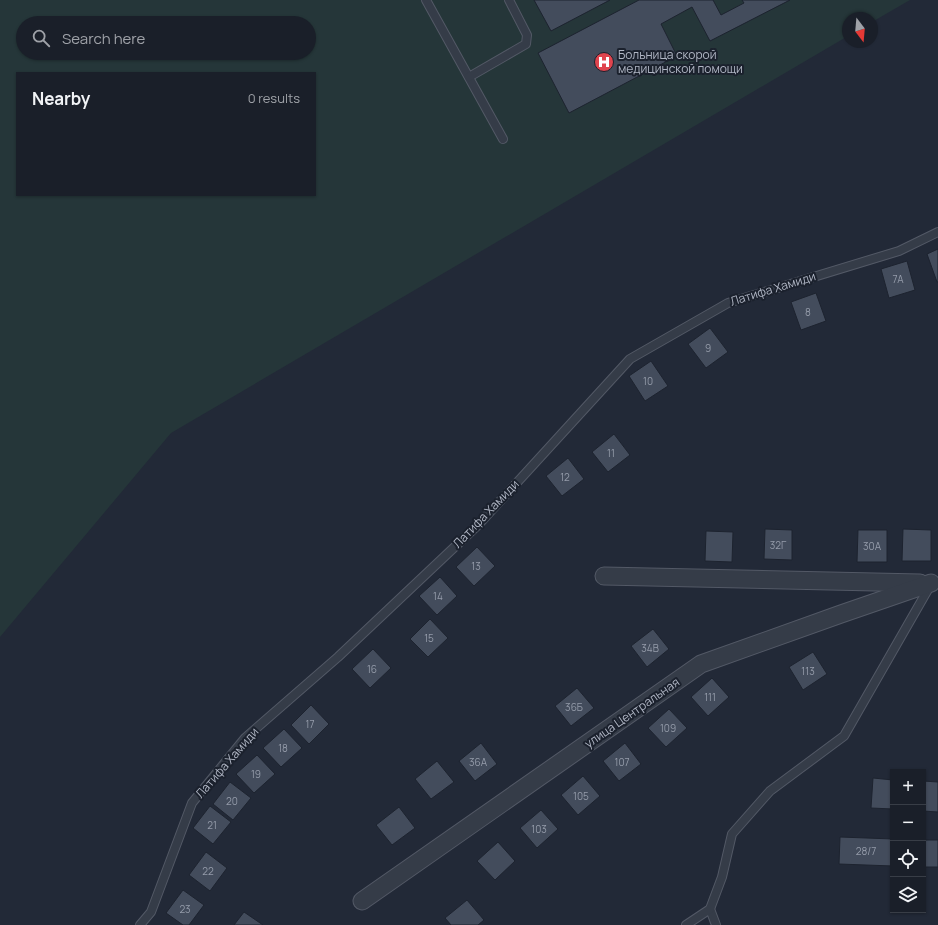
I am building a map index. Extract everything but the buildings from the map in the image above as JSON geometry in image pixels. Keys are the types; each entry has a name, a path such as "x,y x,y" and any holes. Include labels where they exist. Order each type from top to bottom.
{"street":[{"path":"604,576 935,583"},
{"name":"улица Центральная","path":"362,901 701,664 840,614 935,583"}],"lane":[{"path":"426,0 503,139"},
{"path":"469,77 526,44 527,35 509,0"},
{"name":"Латифа Хамиди","path":"140,925 151,912 192,803 246,738 338,657 479,524 630,359 728,303 899,251 938,232"},
{"path":"686,925 710,909 722,877 732,834 770,791 844,736 935,583"},
{"path":"710,909 716,925"}],"shaded area":[{"path":"0,0 910,0 878,19 878,12 842,12 842,40 171,433 0,637"}],"place":[{"name":"Больница скорой медицинской помощи","path":"604,62"}]}
